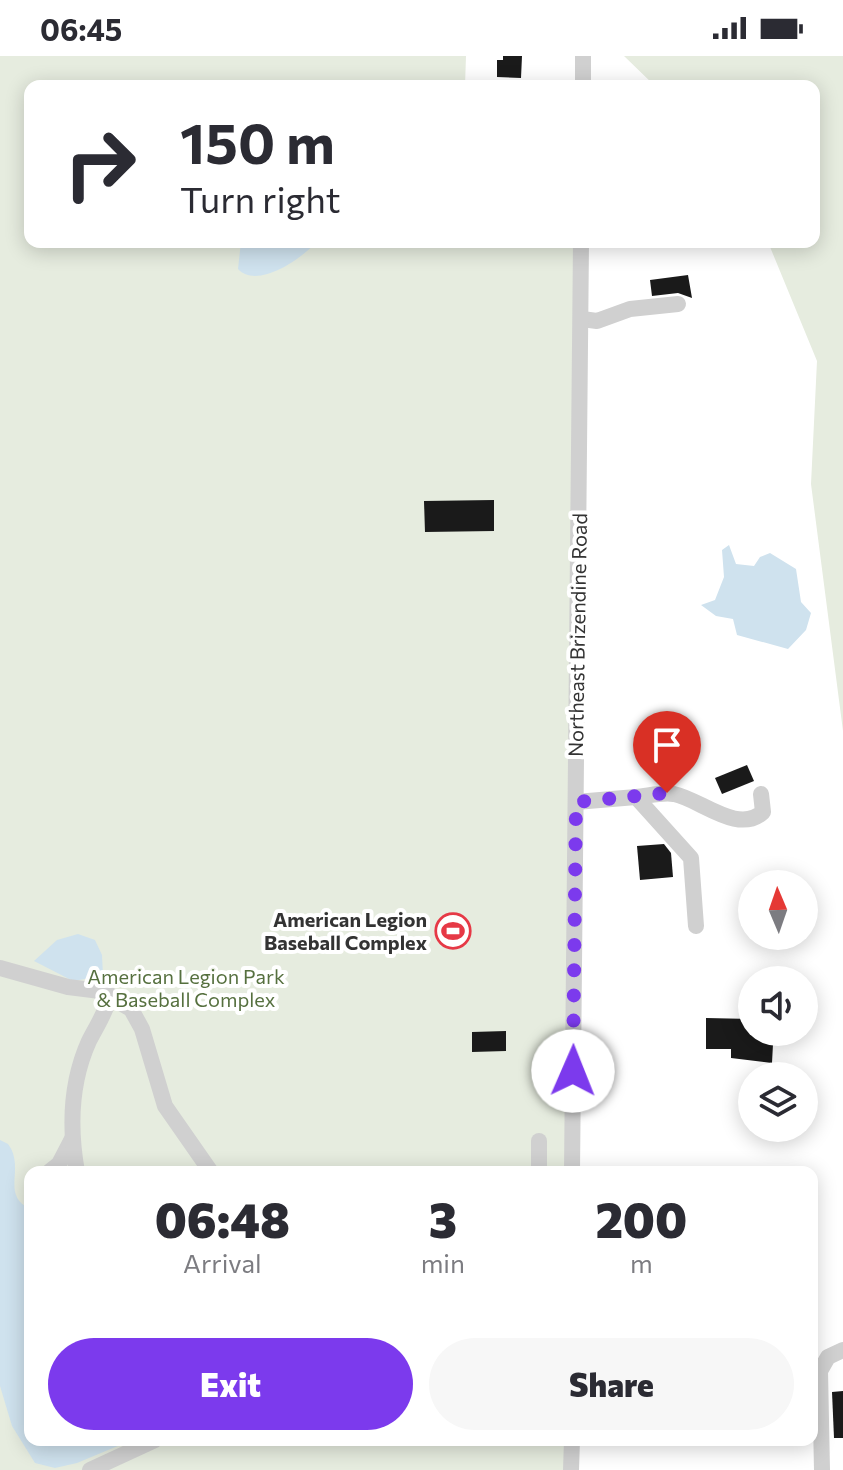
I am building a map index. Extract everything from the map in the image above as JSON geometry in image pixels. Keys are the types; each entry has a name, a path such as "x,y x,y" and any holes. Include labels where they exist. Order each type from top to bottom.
{"street":[{"path":"583,56 583,80"},
{"name":"Northeast Brizendine Road","path":"572,1166 581,248"},
{"path":"582,319 597,321 630,309 678,304"},
{"path":"576,802 677,795 727,816 750,819 763,812 761,794"},
{"path":"636,797 691,858 696,926"},
{"path":"0,968 110,995 131,1009 165,1106 207,1166"},
{"path":"76,1166 71,1113 80,1065 110,995"},
{"path":"56,1166 72,1139"},
{"path":"539,1141 539,1166"},
{"path":"822,1470 820,1371 832,1353 843,1350"},
{"path":"90,1470 142,1446"},
{"path":"571,1470 572,1446"}],"green space":[{"name":"American Legion Park & Baseball Complex","path":"0,56 466,56 465,80 24,80 24,248 580,248 572,1166 24,1166 24,1446 572,1446 571,1470 0,1470"},
{"path":"624,56 843,56 843,731 811,484 817,361 770,248 820,248 820,80 649,80"}],"water":[{"path":"240,248 310,248 291,263 268,274 246,275 238,269"},
{"path":"729,545 736,564 754,566 760,557 770,553 796,569 801,602 811,613 806,630 788,649 737,635 733,619 716,616 701,605 715,600 724,577 722,550"},
{"path":"78,934 95,940 102,955 103,976 73,981 34,961 57,940"},
{"path":"0,1140 8,1144 13,1153 16,1196 24,1205 24,1445 12,1426 0,1386"},
{"path":"24,1446 118,1446 77,1463 55,1468 35,1463"}],"building":[{"path":"503,56 522,56 521,78 497,77 497,60 503,60"},
{"path":"688,275 692,298 678,293 652,296 650,280"},
{"path":"494,500 494,531 425,532 424,501"},
{"path":"747,765 754,781 722,794 715,778"},
{"path":"664,844 671,853 673,877 640,880 637,846"},
{"path":"706,1018 738,1019 738,1046 773,1046 772,1062 731,1058 731,1049 706,1049"},
{"path":"506,1031 506,1051 472,1052 472,1032"},
{"path":"843,1391 843,1438 834,1438 832,1392"}],"place":[{"name":"American Legion Baseball Complex","path":"453,931"}],"route":[{"path":"573,1071 576,802 667,793"}]}
